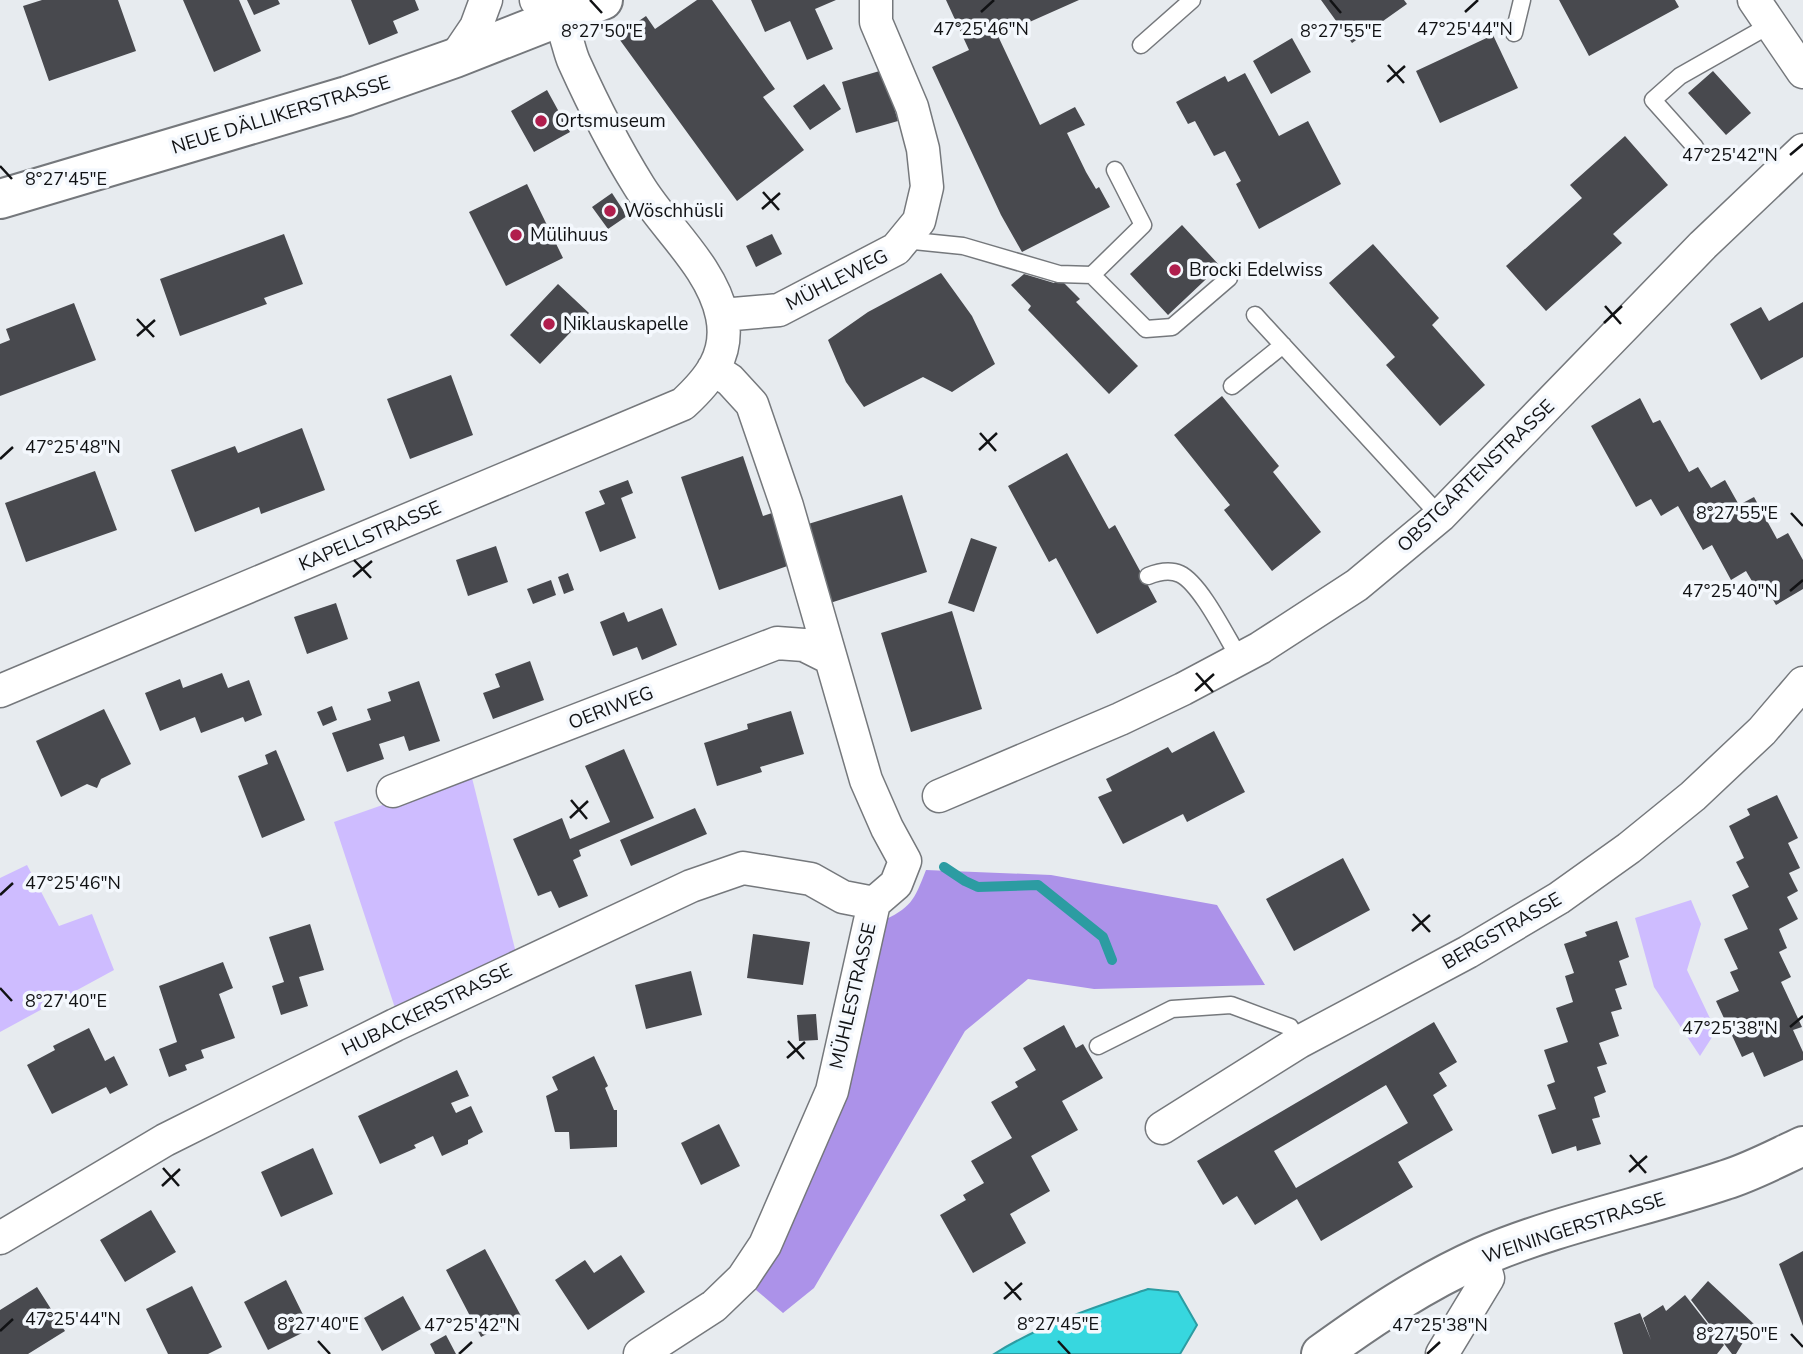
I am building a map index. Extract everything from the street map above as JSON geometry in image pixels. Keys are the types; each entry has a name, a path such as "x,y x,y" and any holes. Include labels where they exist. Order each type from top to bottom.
{"street":[{"path":"455,58 476,27 486,0"},
{"name":"NEUE DÄLLIKERSTRASSE","path":"0,199 347,96 455,58 547,9 603,0"},
{"name":"MÜHLEWEG","path":"722,315 779,310 896,249 919,221 926,187 923,149 912,107 876,22 877,0"},
{"path":"547,9 603,122 640,188 695,261 711,287 722,315 723,334 717,363"},
{"path":"1762,12 1803,72"},
{"name":"OBSTGARTENSTRASSE","path":"939,796 1184,689 1240,659 1357,585 1440,516 1703,246 1803,150"},
{"name":"MÜHLESTRASSE","path":"640,1354 714,1306 743,1278 765,1245 832,1091 874,903 896,884 905,861 866,780 787,506 752,404 717,363"},
{"name":"KAPELLSTRASSE","path":"0,691 683,404 706,383 717,363"},
{"name":"OERIWEG","path":"393,791 777,643 804,645 830,658"},
{"name":"BERGSTRASSE","path":"1162,1128 1299,1042 1468,952 1559,898 1629,848 1693,796 1762,731 1803,683"},
{"name":"HUBACKERSTRASSE","path":"0,1238 174,1135 395,1024 691,886 743,868 811,879 842,897 874,903"},
{"name":"WEININGERSTRASSE","path":"1321,1354 1374,1316 1435,1279 1482,1257 1518,1243 1727,1180 1803,1146"},
{"path":"1442,1354 1488,1278 1482,1257"}],"lane":[{"path":"1141,45 1192,0"},
{"path":"1514,33 1522,0"},
{"path":"1695,147 1653,100 1762,12"},
{"path":"1092,275 1143,225 1115,170"},
{"path":"904,240 963,246 1059,274 1092,275 1146,329 1172,327 1229,278"},
{"path":"1255,314 1440,516"},
{"path":"1232,386 1283,345"},
{"path":"1148,576 1160,571 1170,571 1191,582 1240,659"},
{"path":"1098,1046 1172,1009 1231,1005 1290,1027 1299,1042"}],"shaded area":[{"path":"471,774 516,953 396,1011 334,822"},
{"path":"27,865 59,926 92,914 114,970 0,1032 0,878"},
{"path":"926,870 1051,875 1217,905 1265,985 1094,989 1028,979 965,1031 814,1288 783,1313 749,1284 880,922 905,908 918,889"},
{"path":"1691,900 1701,924 1687,970 1716,1031 1700,1056 1654,987 1635,918"}],"water":[{"path":"1148,1289 1178,1292 1197,1325 1180,1354 994,1354 1050,1325"}],"building":[{"path":"42,0 118,0 136,51 49,81 23,6"},
{"path":"183,0 239,0 261,51 214,72"},
{"path":"247,0 278,0 280,4 254,15"},
{"path":"351,0 415,0 419,10 393,21 398,33 369,45"},
{"path":"697,0 712,0 775,89 763,97 804,150 737,201 617,36 646,16 655,29"},
{"path":"751,0 836,0 815,9 833,49 807,60 790,21 765,32"},
{"path":"946,0 1079,0 998,36 1040,125 1075,107 1085,125 1067,133 1086,172 1096,189 1099,187 1110,207 1022,252 1001,215 932,67 969,50"},
{"path":"1321,0 1404,0 1407,4 1352,43"},
{"path":"1559,0 1675,0 1679,7 1589,56"},
{"path":"1493,35 1518,88 1440,123 1416,71"},
{"path":"1292,38 1311,72 1271,94 1253,61"},
{"path":"883,70 898,121 856,133 842,82"},
{"path":"1713,71 1751,113 1726,135 1688,93"},
{"path":"1245,73 1279,136 1308,121 1341,184 1259,229 1236,184 1241,181 1225,151 1214,156 1195,121 1188,124 1176,102 1225,76 1228,82"},
{"path":"824,84 841,109 810,130 793,106"},
{"name":"Ortsmuseum","path":"547,90 570,132 534,152 511,111"},
{"path":"1625,136 1668,185 1613,234 1622,243 1546,311 1506,266 1582,198 1570,185"},
{"name":"Mülihuus","path":"527,184 563,258 506,286 469,212"},
{"name":"Wöschhüsli","path":"612,193 627,216 608,229 592,207"},
{"name":"Brocki Edelwiss","path":"1182,225 1220,266 1168,315 1130,274"},
{"path":"284,234 303,284 264,298 267,304 180,336 160,279"},
{"path":"772,234 782,254 756,267 746,246"},
{"path":"1373,244 1439,318 1432,325 1485,385 1440,426 1386,365 1395,357 1329,283"},
{"path":"941,273 972,316 995,364 952,392 923,377 864,407 846,382 828,340 868,312"},
{"path":"1024,274 1054,283 1059,278 1080,299 1076,302 1138,366 1109,394 1028,310 1031,306 1011,285"},
{"name":"Niklauskapelle","path":"558,284 589,313 540,364 510,335"},
{"path":"1803,302 1803,357 1761,380 1730,324 1761,307 1769,321"},
{"path":"74,303 96,360 0,396 0,344 10,340 6,329"},
{"path":"451,375 473,435 410,459 387,399"},
{"path":"1222,396 1279,466 1273,472 1321,532 1272,571 1224,510 1230,505 1174,435"},
{"path":"1640,398 1653,423 1660,420 1689,472 1698,467 1711,488 1725,480 1739,505 1754,497 1777,539 1788,533 1803,560 1803,589 1776,605 1767,589 1759,593 1746,571 1731,580 1712,545 1703,550 1678,506 1661,516 1651,499 1636,507 1591,426"},
{"path":"302,428 325,490 261,514 259,507 195,532 171,470 235,446 238,453"},
{"path":"1067,453 1109,529 1115,525 1157,602 1097,634 1056,558 1049,562 1008,486"},
{"path":"743,456 763,516 775,512 793,564 719,590 681,477"},
{"path":"95,471 117,530 26,562 5,503"},
{"path":"628,480 633,493 621,498 636,538 600,552 585,512 605,504 599,491"},
{"path":"902,495 927,572 830,603 805,525"},
{"path":"971,538 997,547 974,612 948,603"},
{"path":"496,546 508,582 468,596 456,560"},
{"path":"568,573 574,590 564,594 558,577"},
{"path":"551,580 556,595 533,604 527,589"},
{"path":"336,603 348,639 307,654 294,617"},
{"path":"662,608 677,645 642,660 637,647 613,656 600,622 624,612 628,622"},
{"path":"952,611 982,709 911,732 881,633"},
{"path":"530,661 544,700 493,719 483,693 500,687 495,674"},
{"path":"222,673 228,688 249,680 262,715 245,722 243,717 201,733 195,717 160,731 145,693 180,679 183,688"},
{"path":"419,681 440,741 409,751 404,736 379,744 384,759 347,772 332,733 371,720 367,709 391,701 388,692"},
{"path":"332,706 337,720 323,726 317,712"},
{"path":"104,709 131,764 101,779 97,788 87,784 61,797 36,741"},
{"path":"791,711 804,754 760,767 762,772 717,786 704,743 748,729 747,724"},
{"path":"1214,731 1245,792 1187,822 1183,814 1123,844 1098,797 1112,791 1106,779 1168,747 1172,753"},
{"path":"624,749 654,818 579,850 581,856 573,860 588,896 559,908 551,891 538,896 513,839 562,818 570,839 610,822 585,766"},
{"path":"276,750 305,820 262,838 238,776 268,764 265,755"},
{"path":"1777,795 1798,838 1788,843 1800,868 1789,873 1798,891 1787,897 1798,919 1779,929 1787,948 1779,952 1791,977 1781,982 1802,1027 1793,1030 1803,1052 1803,1060 1764,1077 1753,1052 1742,1057 1716,1001 1739,991 1730,972 1738,969 1724,939 1748,929 1732,895 1749,887 1736,862 1744,858 1729,826 1750,815 1747,809"},
{"path":"695,808 707,834 631,866 620,840"},
{"path":"1343,858 1370,910 1294,951 1266,899"},
{"path":"1617,921 1629,957 1619,961 1627,985 1615,989 1622,1009 1611,1012 1619,1036 1599,1043 1607,1064 1597,1067 1606,1092 1594,1097 1600,1117 1592,1119 1601,1144 1577,1151 1576,1146 1552,1154 1538,1115 1556,1109 1547,1085 1555,1082 1544,1050 1568,1042 1556,1008 1573,1002 1565,976 1574,973 1564,944 1587,936 1585,932"},
{"path":"310,924 324,970 299,977 308,1006 281,1015 272,986 284,982 269,937"},
{"path":"753,934 810,942 803,985 747,978"},
{"path":"223,962 233,988 219,994 235,1038 201,1050 204,1058 185,1065 187,1070 169,1077 159,1049 177,1042 159,986"},
{"path":"691,971 702,1015 646,1029 635,985"},
{"path":"816,1014 818,1040 799,1041 797,1015"},
{"path":"1434,1022 1457,1062 1439,1073 1447,1086 1433,1095 1453,1130 1398,1162 1413,1187 1321,1241 1297,1199 1255,1225 1237,1196 1223,1205 1197,1161","holes":["1386,1085 1408,1123 1296,1188 1274,1151"]},
{"path":"1064,1025 1076,1048 1083,1044 1103,1078 1062,1101 1078,1130 1031,1156 1050,1191 1010,1214 1026,1243 973,1273 940,1215 966,1200 963,1195 984,1183 971,1161 1012,1138 991,1102 1018,1087 1015,1082 1036,1070 1023,1048"},
{"path":"89,1028 105,1061 114,1056 128,1085 110,1094 106,1087 52,1114 27,1065 55,1050 53,1046"},
{"path":"594,1056 608,1086 605,1088 614,1110 617,1110 617,1147 570,1149 569,1132 555,1132 546,1096 558,1090 552,1077"},
{"path":"457,1070 469,1096 451,1103 456,1113 471,1106 483,1132 468,1140 468,1144 442,1156 433,1136 414,1145 416,1148 380,1164 358,1116"},
{"path":"719,1124 740,1166 701,1185 681,1143"},
{"path":"313,1148 333,1194 281,1217 261,1172"},
{"path":"151,1210 176,1252 125,1282 100,1240"},
{"path":"485,1249 521,1316 481,1337 446,1270"},
{"path":"1803,1251 1803,1326 1779,1264"},
{"path":"621,1255 645,1292 588,1330 555,1280 585,1260 594,1273"},
{"path":"286,1280 310,1329 268,1350 244,1302"},
{"path":"1708,1281 1754,1324 1736,1354 1732,1354 1691,1300"},
{"path":"192,1286 222,1347 208,1354 168,1354 146,1309"},
{"path":"37,1287 65,1331 28,1354 0,1354 0,1310"},
{"path":"1685,1295 1724,1345 1717,1354 1623,1354 1614,1323 1640,1313 1651,1340 1643,1318 1663,1305 1666,1311"},
{"path":"403,1296 421,1329 382,1351 364,1318"},
{"path":"446,1335 456,1354 435,1354 430,1344"}],"waterway":[{"path":"944,867 978,887 1038,885 1103,937 1112,960"}],"place":[{"name":"Ortsmuseum","path":"541,121"},
{"name":"Wöschhüsli","path":"610,211"},
{"name":"Mülihuus","path":"516,235"},
{"name":"Brocki Edelwiss","path":"1175,270"},
{"name":"Niklauskapelle","path":"549,324"}]}
